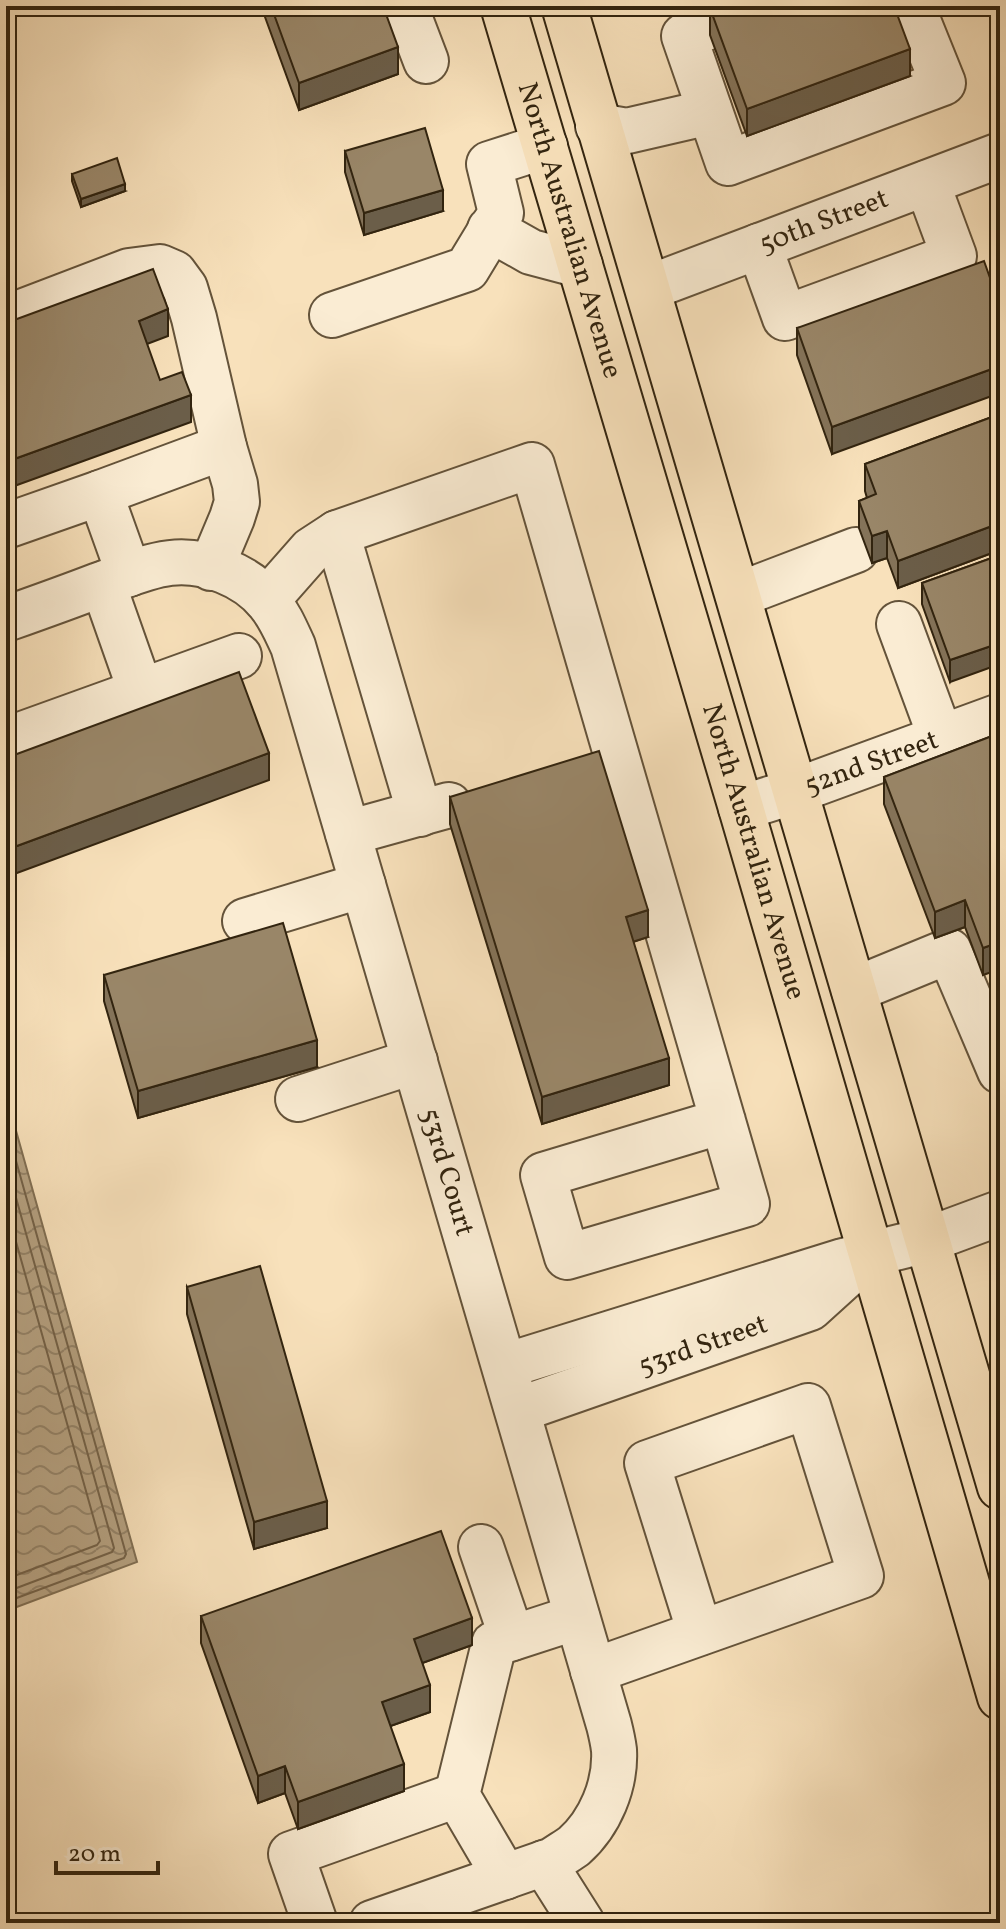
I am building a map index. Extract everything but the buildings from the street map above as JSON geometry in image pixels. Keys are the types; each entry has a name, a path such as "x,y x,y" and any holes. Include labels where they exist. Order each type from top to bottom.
{"main road":[{"name":"North Australian Avenue","path":"503,6 1000,1697"},
{"name":"North Australian Avenue","path":"564,6 1000,1487"},
{"path":"545,146 598,126"}],"street":[{"path":"405,6 426,61"},
{"path":"766,6 684,36 728,163 943,83 912,6"},
{"path":"598,126 622,115 706,100"},
{"path":"332,315 467,269 501,213 489,164 545,146"},
{"name":"50th Street","path":"648,288 1000,155"},
{"path":"759,246 785,318 954,256 927,183"},
{"path":"490,229 531,252 580,265"},
{"path":"6,318 129,271 160,267 174,273 185,288 194,318 237,502 217,569 198,564 171,563 145,568 6,619"},
{"path":"6,526 224,447"},
{"path":"267,600 311,550 337,533 532,465 723,1121"},
{"path":"100,493 141,692"},
{"path":"337,533 420,814"},
{"path":"738,595 856,550"},
{"name":"53rd Court","path":"217,569 247,583 267,600 283,622 293,646 609,1725 614,1750 613,1777 605,1802 592,1825 575,1845 553,1860 524,1870"},
{"path":"899,624 941,738"},
{"path":"6,740 239,656"},
{"name":"52nd Street","path":"741,808 1000,716"},
{"path":"574,768 617,756"},
{"path":"348,833 489,793"},
{"path":"245,921 363,885"},
{"path":"854,990 960,947 1000,1071"},
{"path":"298,1099 415,1061"},
{"name":"53rd Street","path":"505,1366 871,1253 927,1240 1000,1213"},
{"name":"53rd Street","path":"518,1410 810,1308 871,1253"},
{"path":"593,1671 861,1576 808,1406 647,1463 700,1633"},
{"path":"481,1547 512,1638"},
{"path":"457,1795 494,1644 577,1617"},
{"path":"457,1795 524,1870 582,1923"},
{"path":"315,1923 291,1854 457,1795"},
{"path":"372,1923 453,1910 524,1870"}],"water":[{"path":"6,1095 137,1562 6,1611"}]}
